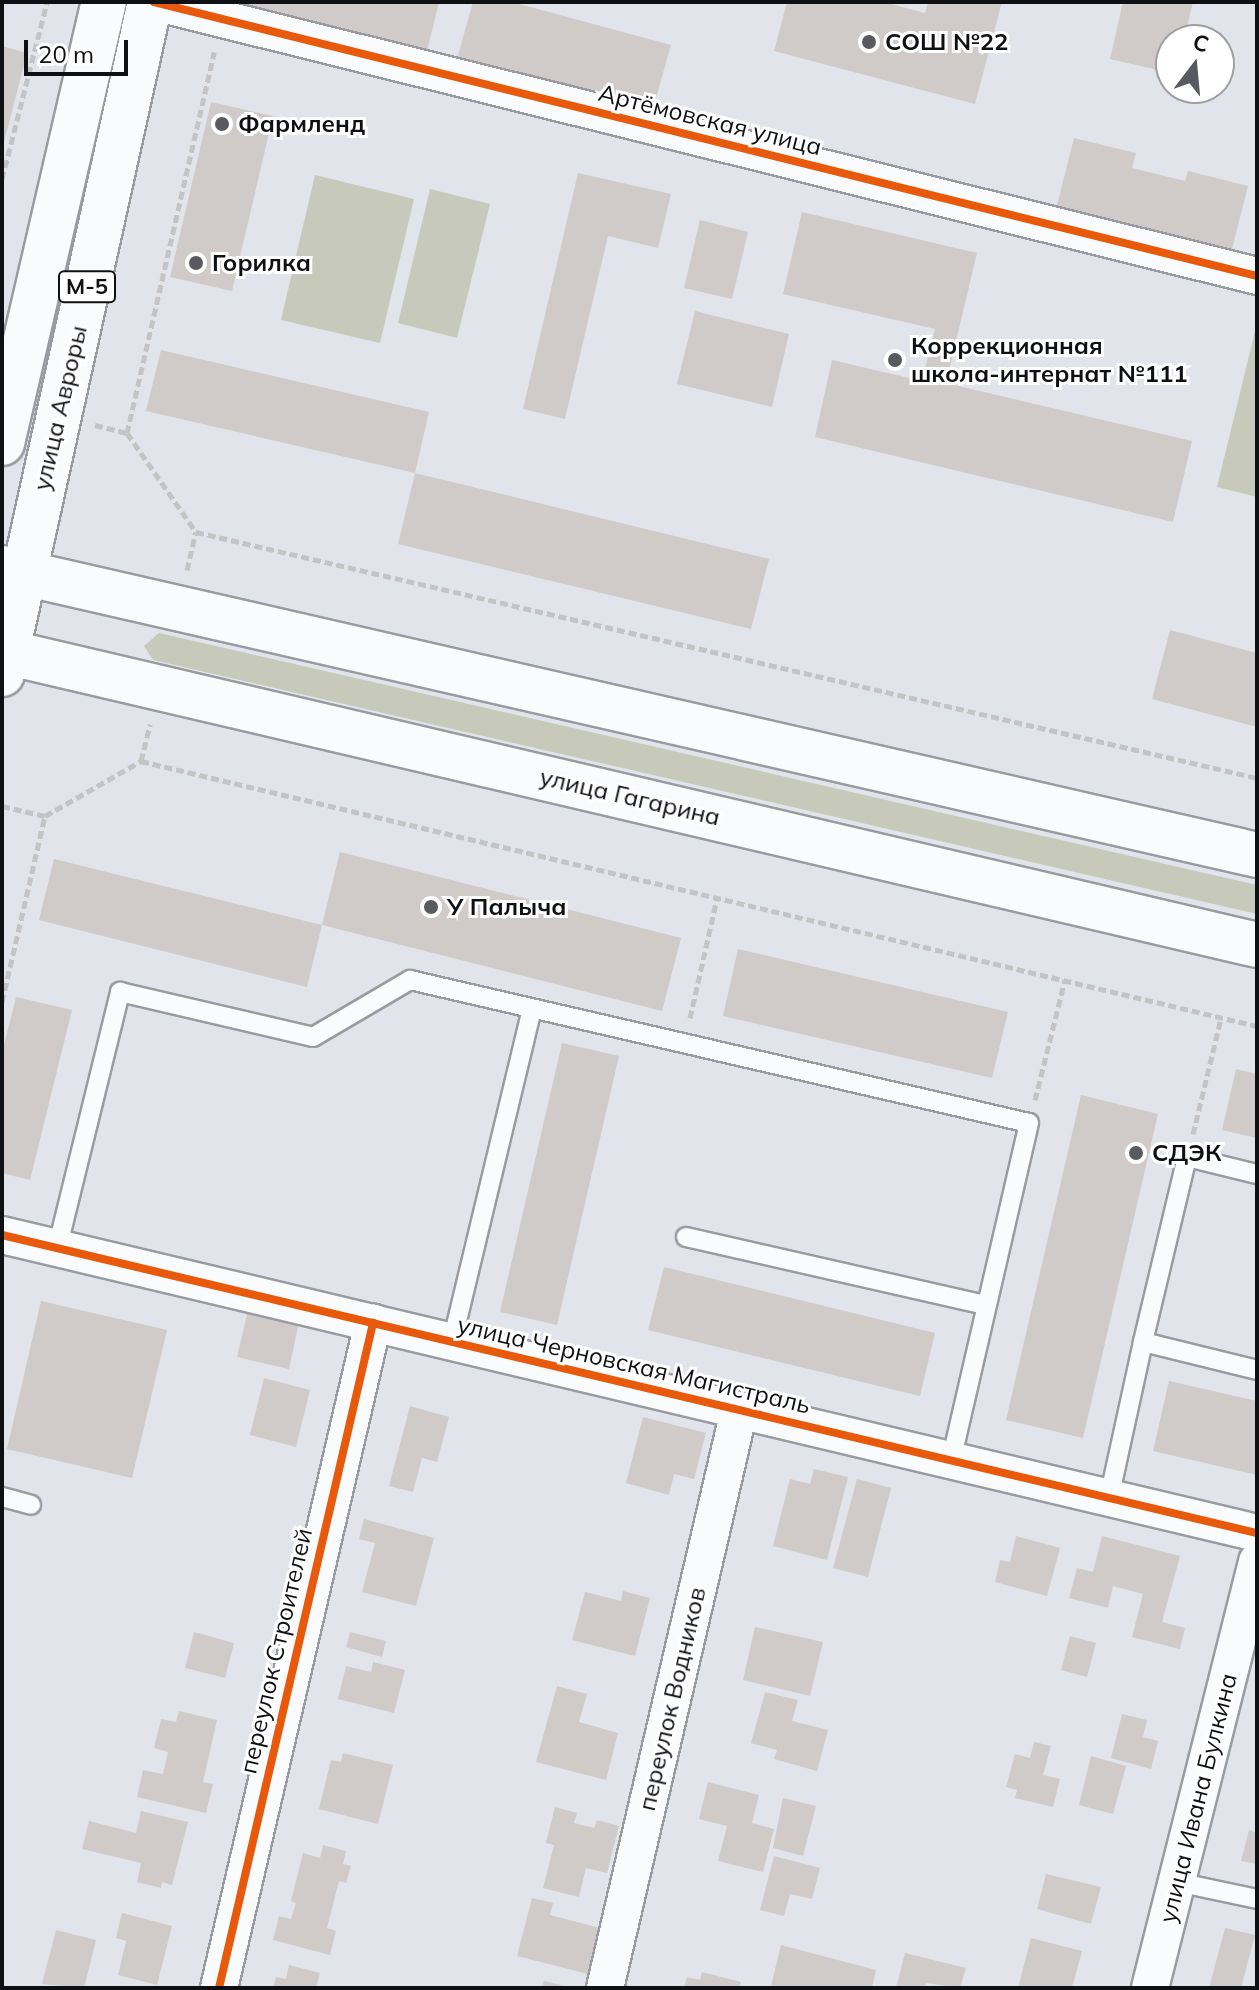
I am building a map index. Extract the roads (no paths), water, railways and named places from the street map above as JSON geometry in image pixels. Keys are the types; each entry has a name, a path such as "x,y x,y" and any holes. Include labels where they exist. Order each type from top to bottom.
{"main road":[{"name":"улица Авроры","path":"2,443 104,2"},
{"name":"улица Авроры","path":"4,659 13,570 152,2"},
{"path":"13,570 1257,855"},
{"name":"улица Гагарина","path":"4,659 159,688 1257,945"}],"street":[{"name":"Артёмовская улица","path":"152,2 1257,276"},
{"name":"улица Черновская Магистраль","path":"2,1235 1257,1533"},
{"name":"переулок Строителей","path":"219,1988 373,1323"},
{"name":"переулок Водников","path":"605,1988 739,1411"},
{"name":"улица Ивана Булкина","path":"1150,1988 1257,1561"}],"lane":[{"path":"57,1249 120,992 313,1037 410,980 1029,1123 951,1460"},
{"path":"452,1342 532,1009"},
{"path":"1109,1498 1187,1157 1257,1174"},
{"path":"686,1237 986,1305"},
{"path":"1143,1342 1257,1370"},
{"path":"2,1497 31,1505"},
{"path":"1177,1882 1257,1899"}],"place":[{"name":"СОШ №22","path":"869,42"},
{"name":"Фармленд","path":"222,124"},
{"name":"Горилка","path":"196,263"},
{"name":"Коррекционная школа-интернат №111","path":"895,360"},
{"name":"У Палыча","path":"431,907"},
{"name":"СДЭК","path":"1136,1153"}]}
